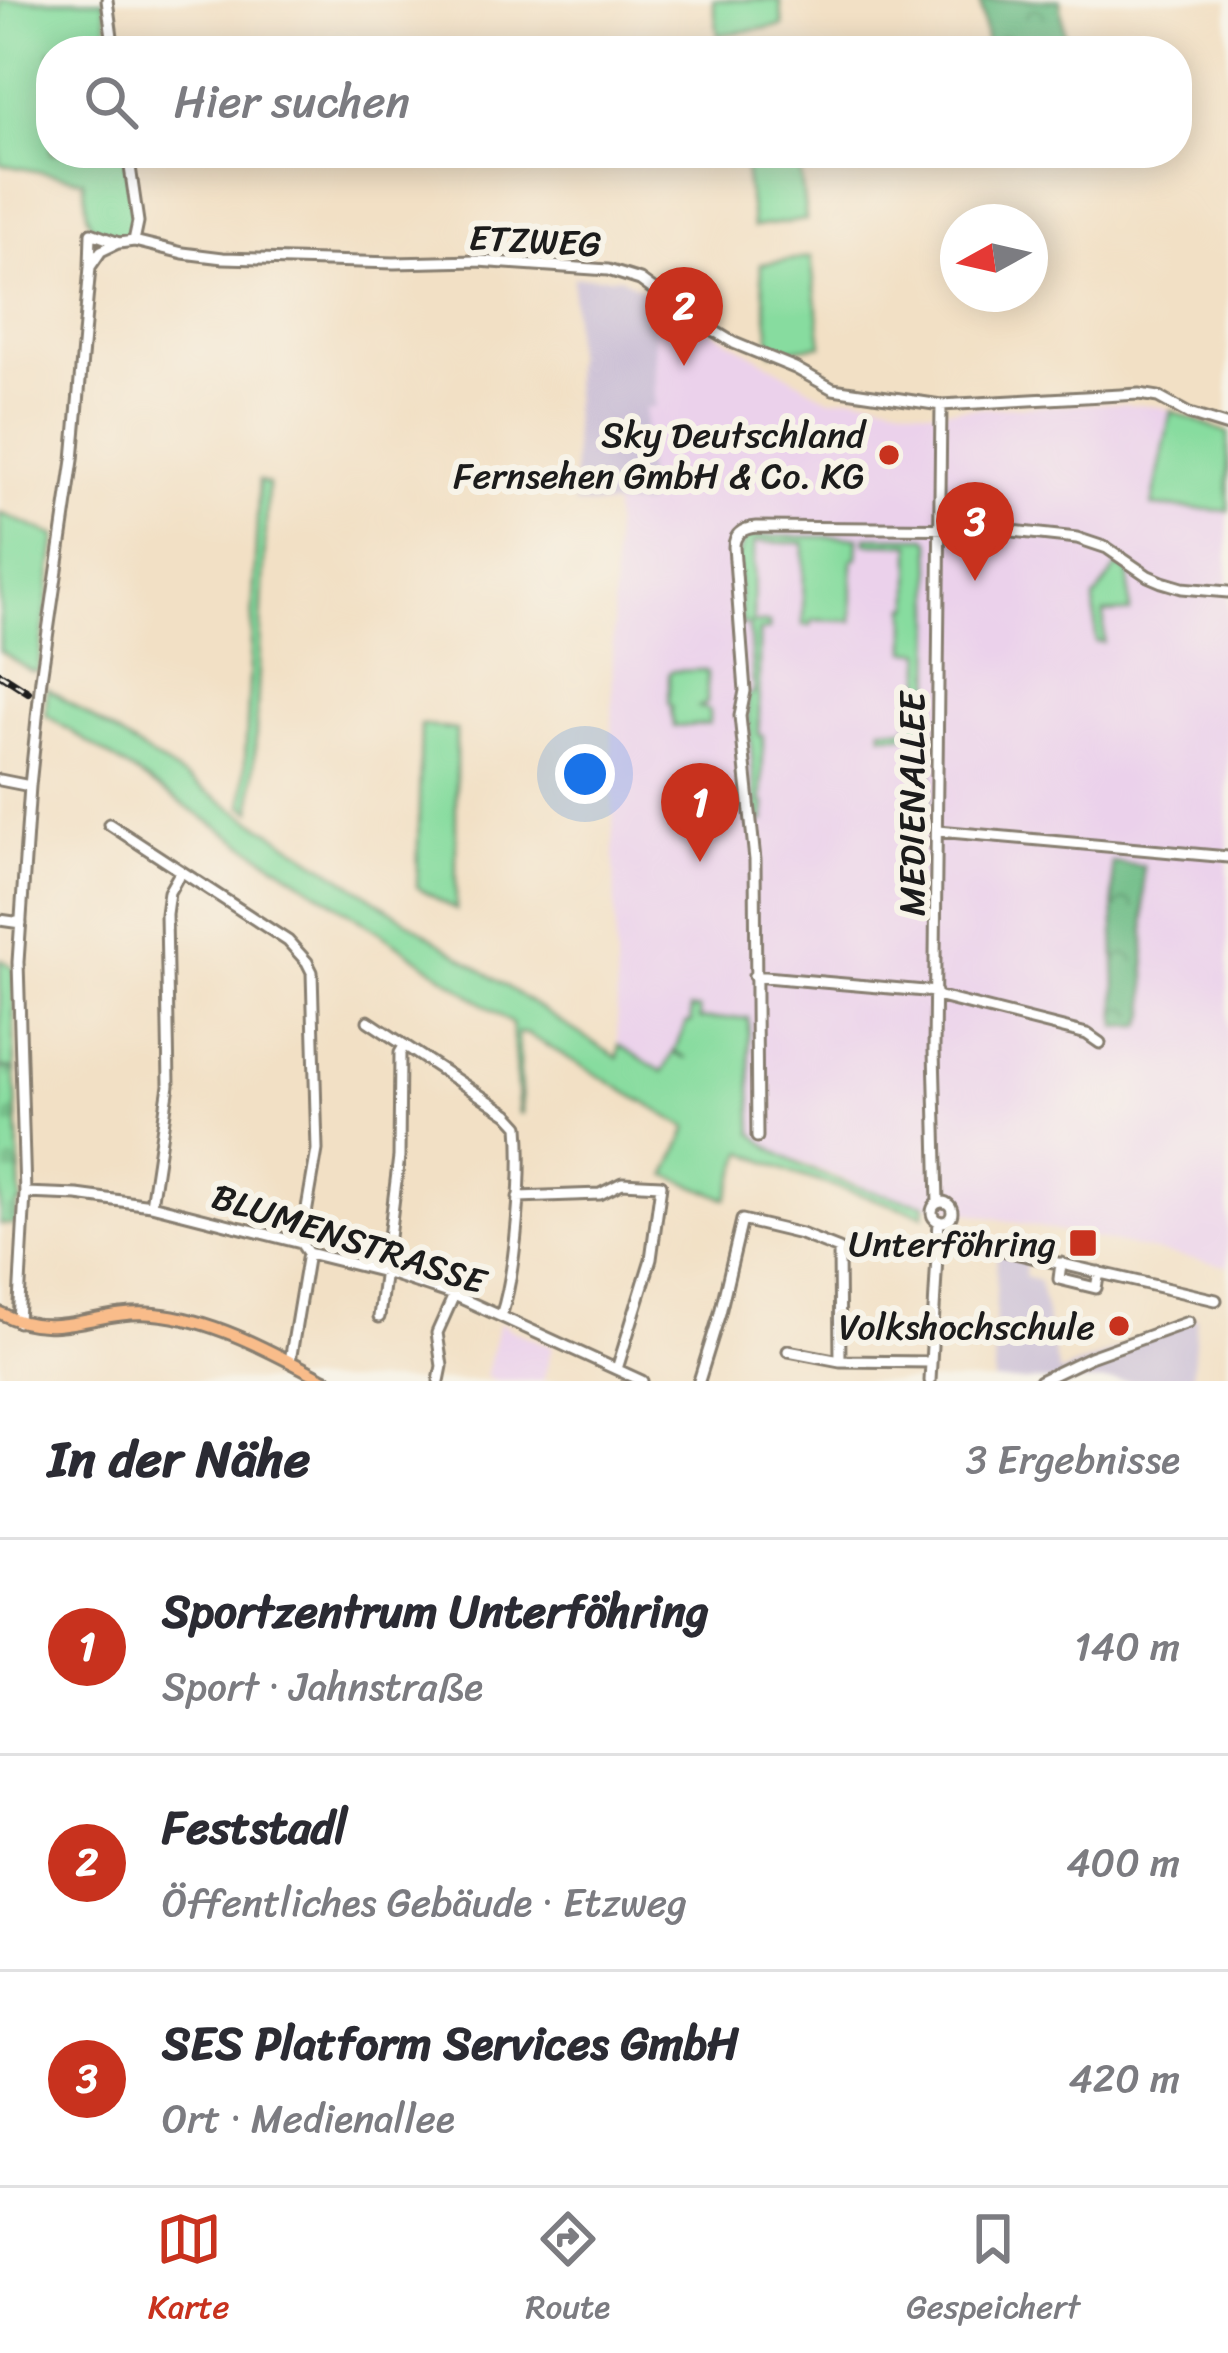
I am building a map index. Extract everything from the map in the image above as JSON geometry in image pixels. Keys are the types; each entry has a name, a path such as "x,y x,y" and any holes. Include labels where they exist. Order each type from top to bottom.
{"main road":[{"path":"0,1313 17,1322 49,1328 111,1316 171,1316 194,1321 327,1381"}],"street":[{"path":"107,0 112,36"},
{"path":"130,168 138,223 134,241"},
{"name":"ETZWEG","path":"90,268 91,233 119,243 134,241 223,257 478,261 608,270 640,280 734,343 832,389 941,405 1139,394 1158,397 1189,414 1228,426"},
{"path":"17,1322 25,1193 21,923 30,786 73,460 90,268 100,251 119,243"},
{"name":"MEDIENALLEE","path":"938,1235 939,1221 948,1220 952,1211 947,1203 938,1203 934,1051 941,405"},
{"path":"757,1137 755,860 740,716 745,691 734,547 739,533 757,527 1015,530 1077,538 1107,548 1162,582 1228,592"},
{"path":"0,780 30,786"},
{"path":"109,824 289,942 312,972 316,1150 290,1361"},
{"path":"938,832 1228,857"},
{"path":"151,1205 169,1085 166,914 169,892 181,872"},
{"path":"0,920 21,923"},
{"path":"754,976 936,994 1087,1034 1100,1043"},
{"path":"368,1021 515,1120 520,1135 518,1197 500,1316"},
{"path":"379,1317 399,1157 400,1054 404,1046"},
{"path":"518,1197 600,1194 622,1183 661,1185 651,1259 616,1369"},
{"name":"BLUMENSTRASSE","path":"25,1193 151,1205 386,1272 454,1295 642,1381"},
{"path":"699,1381 742,1220 839,1249 840,1360"},
{"path":"931,1381 938,1235 1216,1300"},
{"path":"1061,1263 1059,1280 1088,1287 1096,1288 1099,1272"},
{"path":"440,1381 437,1333 454,1295"},
{"path":"1040,1381 1187,1322"},
{"path":"788,1351 818,1359 931,1362"}],"shaded area":[{"path":"573,277 620,277 829,399 854,396 927,410 1110,403 1171,411 1153,505 1228,511 1228,1266 887,1196 760,1146 618,1058 612,762 614,506 574,505"},
{"path":"573,277 620,277 654,297 655,407 645,409 647,505 574,505"},
{"path":"997,1252 1026,1261 1025,1277 1039,1281 1059,1373 1197,1317 1192,1381 994,1381"},
{"path":"499,1322 552,1347 543,1381 486,1377"}],"green space":[{"path":"0,0 104,0 109,36 36,36 36,168 127,168 136,227 127,236 102,234 90,223 83,180 0,164"},
{"path":"713,0 780,0 783,26 718,35"},
{"path":"980,0 1060,0 1065,36 986,36"},
{"path":"745,168 800,168 806,220 753,227"},
{"path":"811,257 822,345 772,352 760,264"},
{"path":"1171,411 1228,433 1228,511 1152,506"},
{"path":"259,481 268,484 252,811 243,806"},
{"path":"0,513 56,536 38,671 0,651"},
{"path":"746,536 858,537 857,558 852,559 852,621 812,620 811,626 803,625 804,543 754,542 753,623 769,623 769,630 759,631 764,821 757,821 747,696 754,694 749,624 742,625 737,558"},
{"path":"866,537 927,537 931,543 931,799 923,799 923,735 882,735 882,728 909,729 909,720 923,720 923,652 907,651 911,544 866,543"},
{"path":"1118,565 1129,573 1130,612 1104,613 1104,642 1096,642 1094,599"},
{"path":"704,670 707,703 699,707 709,710 709,724 674,727 669,673"},
{"path":"47,688 618,1058 619,1045 663,1072 673,1053 687,1058 674,1051 686,1023 691,1022 690,1009 699,1009 700,1019 748,1018 753,1133 810,1169 925,1204 924,1215 792,1173 744,1152 727,1199 667,1175 688,1128 518,1033 519,1113 512,1024 46,715"},
{"path":"421,725 456,730 456,910 417,887"},
{"path":"1112,862 1143,866 1147,1015 1142,1026 1117,1027"},
{"path":"0,959 13,967 15,1069 0,1068"},
{"path":"0,1068 15,1069 21,1203 15,1225 0,1224"}],"railway":[{"path":"0,674 28,692"}],"place":[{"name":"Feststadl","path":"684,366"},
{"name":"Sky Deutschland Fernsehen GmbH & Co. KG","path":"889,455"},
{"name":"SES Platform Services GmbH","path":"975,581"},
{"name":"Sportzentrum Unterföhring","path":"700,862"},
{"name":"Unterföhring","path":"1083,1243"},
{"name":"Volkshochschule","path":"1119,1326"}]}
